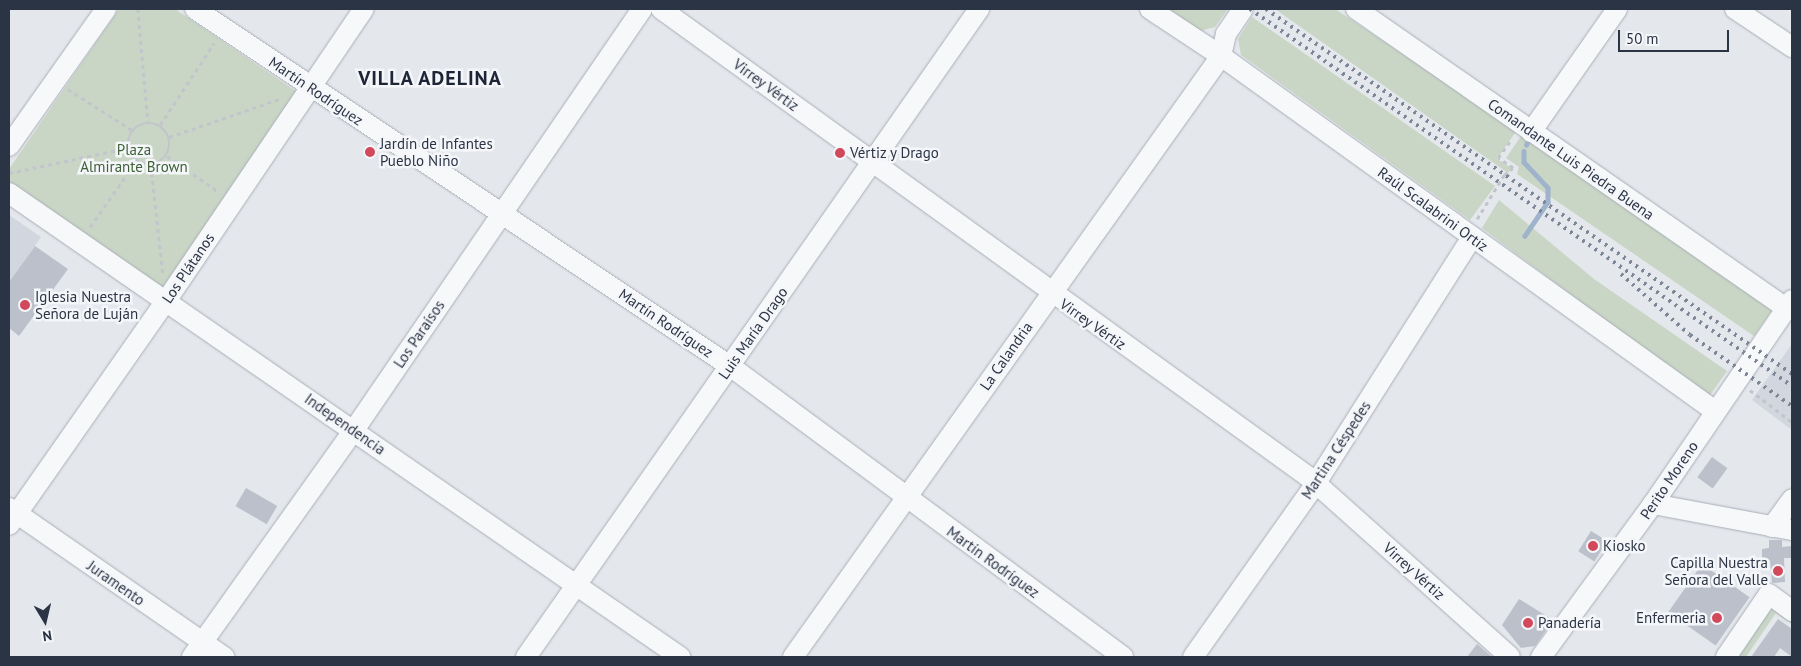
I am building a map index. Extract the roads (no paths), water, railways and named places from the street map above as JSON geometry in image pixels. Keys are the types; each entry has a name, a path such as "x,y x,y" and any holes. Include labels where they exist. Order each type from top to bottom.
{"street":[{"path":"9,146 106,9"},
{"name":"Martín Rodríguez","path":"195,9 311,88 502,212 730,366 1123,657"},
{"name":"Los Plátanos","path":"11,515 166,301 364,9"},
{"name":"Los Paraísos","path":"197,650 354,430 642,9"},
{"name":"Virrey Vértiz","path":"661,9 1316,483 1510,657"},
{"name":"Luis María Drago","path":"526,657 979,9"},
{"name":"Raúl Scalabrini Ortíz","path":"1150,9 1221,56 1715,411"},
{"path":"1221,56 1226,34 1243,9"},
{"name":"Comandante Luis Piedra Buena","path":"1356,9 1526,129 1789,304"},
{"path":"1526,129 1616,9"},
{"path":"1735,9 1792,47"},
{"name":"La Calandria","path":"793,657 1221,56"},
{"name":"Independencia","path":"9,193 680,657"},
{"name":"Martina Céspedes","path":"1193,657 1316,483 1472,237"},
{"name":"Perito Moreno","path":"1541,657 1653,504 1789,304"},
{"path":"1772,526 1792,499"},
{"path":"1653,504 1792,530"},
{"name":"Juramento","path":"11,515 197,650 224,657"},
{"path":"1726,657 1769,594 1792,611"}],"waterway":[{"path":"1526,145 1528,140"},
{"path":"1524,151 1524,162 1548,188 1548,202 1525,236"}],"railway":[{"path":"1250,9 1792,386"},
{"path":"1266,9 1792,374"},
{"path":"1621,274 1690,335 1792,406"}],"place":[{"name":"Jardín de Infantes Pueblo Niño","path":"370,152"},
{"name":"Vértiz y Drago","path":"840,153"},
{"name":"Iglesia Nuestra Señora de Luján","path":"25,305"},
{"name":"Kiosko","path":"1593,546"},
{"name":"Capilla Nuestra Señora del Valle","path":"1778,571"},
{"name":"Enfermeria","path":"1717,618"},
{"name":"Panadería","path":"1528,623"}],"district":[{"name":"VILLA ADELINA","path":"430,78"}],"park label":[{"name":"Plaza Almirante Brown","path":"134,158"}]}
